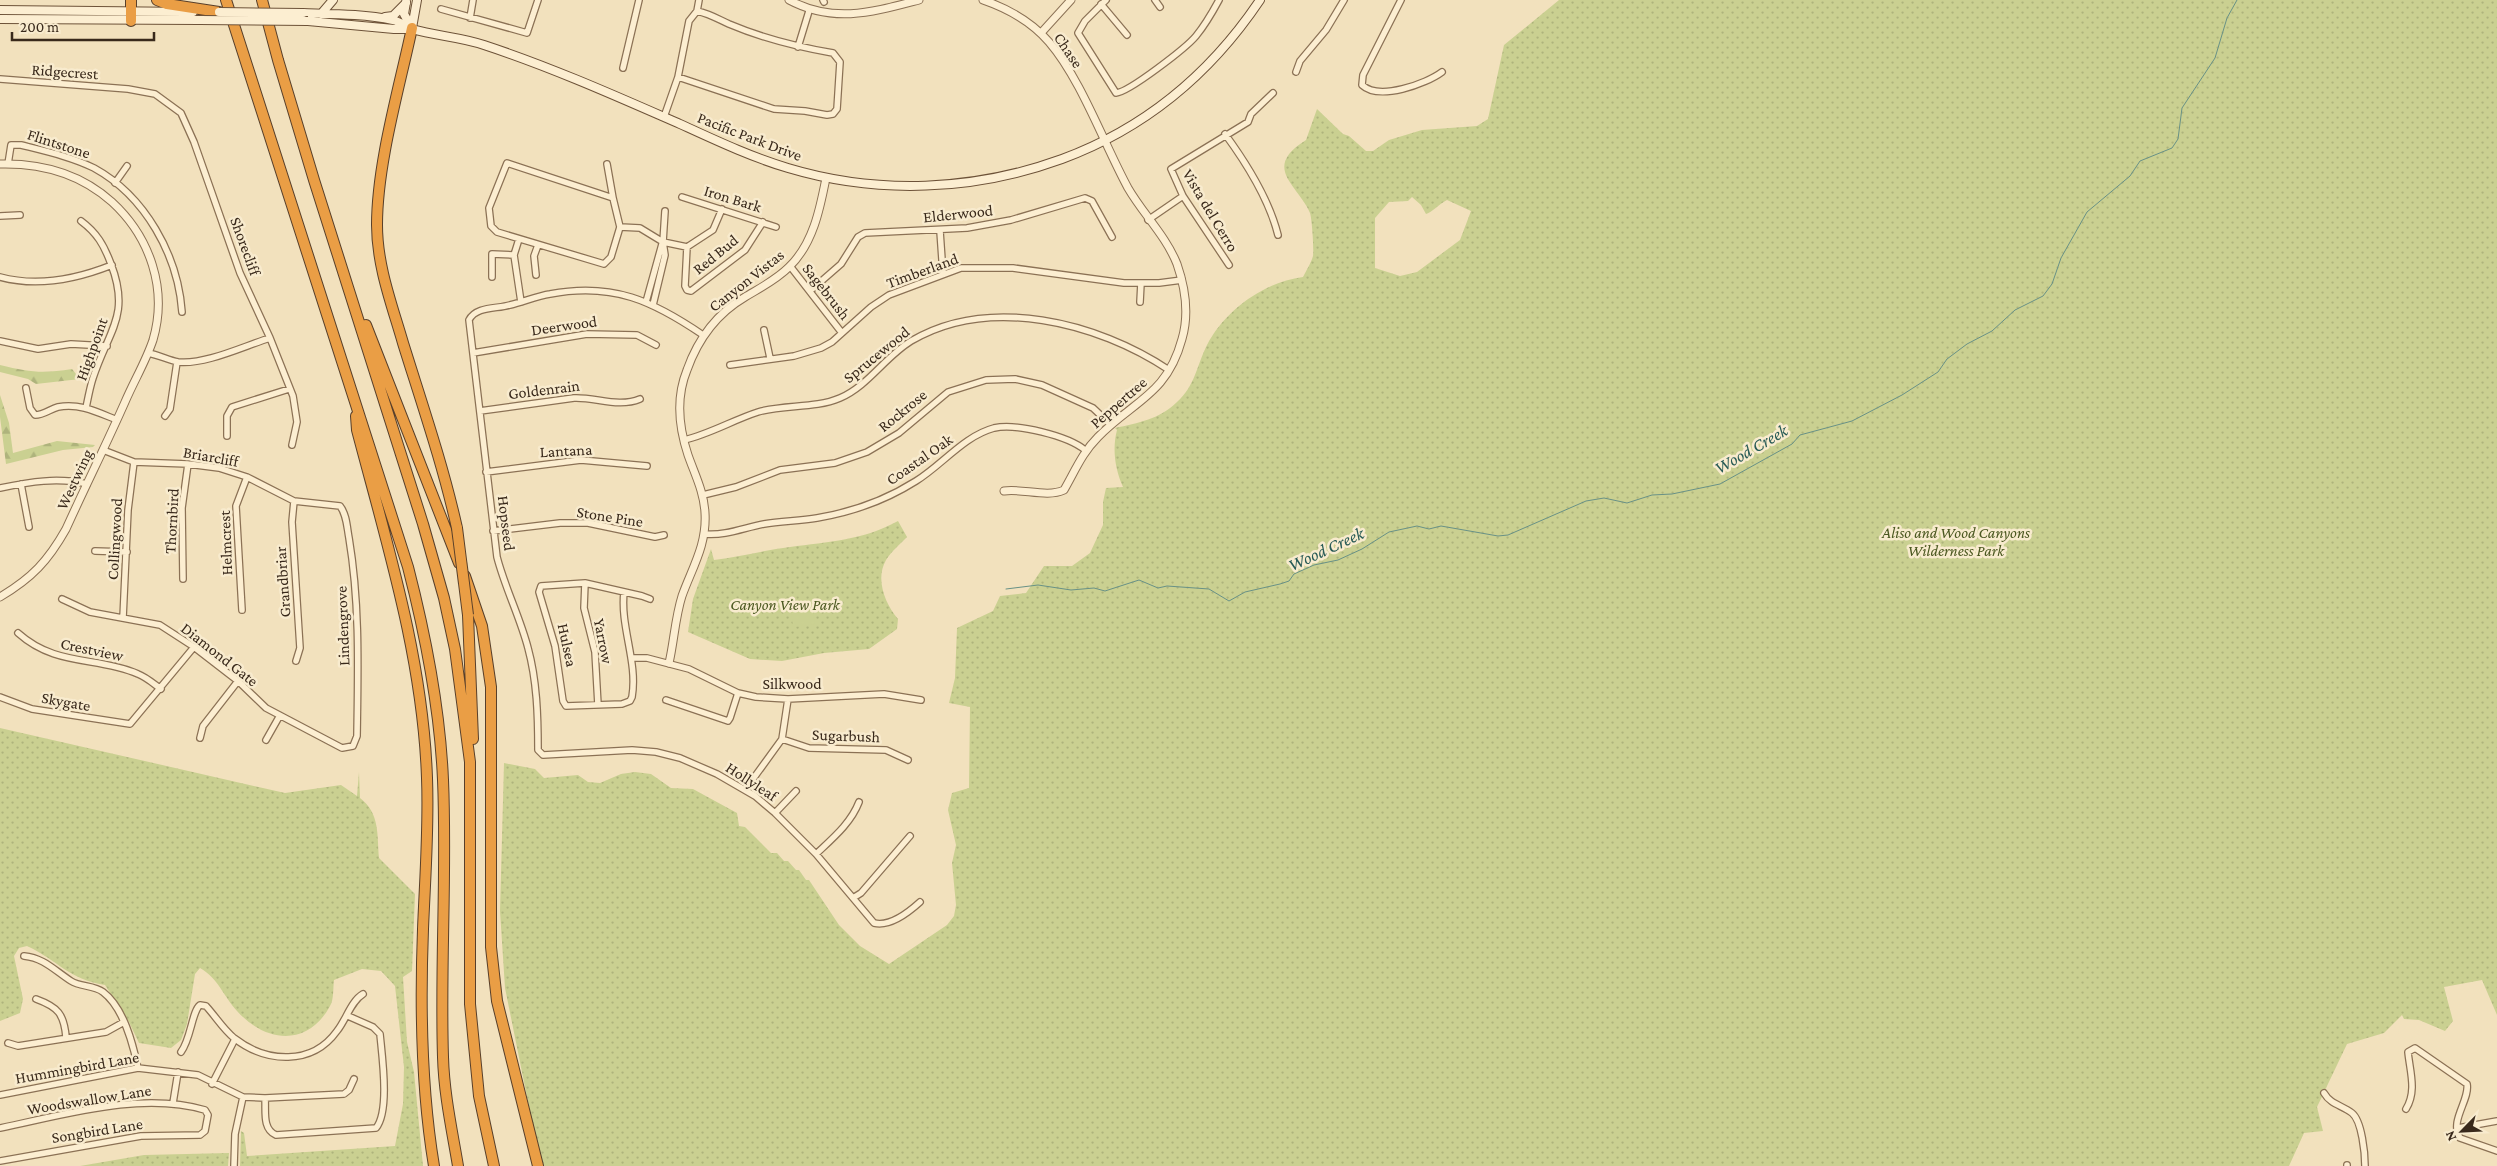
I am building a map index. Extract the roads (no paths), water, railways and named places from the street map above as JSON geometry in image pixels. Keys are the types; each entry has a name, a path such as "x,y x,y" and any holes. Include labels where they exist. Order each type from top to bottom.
{"highway":[{"path":"131,0 131,17"},
{"path":"157,0 198,14 219,12"},
{"path":"226,0 354,395 418,608 437,705 444,819 443,1058 449,1116 458,1166"},
{"path":"233,0 269,131"},
{"path":"262,0 314,180 423,524 444,598 460,675 470,762 470,1004 478,1088 494,1166"},
{"path":"412,28 381,182 377,226 379,252 391,303 449,493 457,528 468,615 473,705 473,740 470,762"},
{"path":"314,180 382,369 471,592 482,626 492,702 492,966 497,1001 538,1166"},
{"path":"354,395 357,430 404,610 421,705 428,778 423,930 425,1094 434,1166"}],"main road":[{"path":"320,14 333,0 341,15"},
{"path":"412,28 417,0"},
{"name":"Pacific Park Drive","path":"219,12 304,13 381,18 396,21 412,28 484,45 542,66 752,155 826,178 865,184 912,186 977,182 1044,165 1105,142 1153,113 1206,68 1234,36 1260,0"},
{"path":"406,2 404,14 412,28"},
{"path":"381,18 393,16 406,2"},
{"path":"0,10 131,17"},
{"path":"0,19 198,14 394,29 412,28"}],"street":[{"path":"470,18 473,0"},
{"path":"441,9 527,33 538,0"},
{"path":"623,68 639,0"},
{"path":"664,117 678,77 689,21 697,11 699,0"},
{"path":"789,0 809,10 851,14 883,10 919,0"},
{"name":"Chase","path":"983,0 1018,15 1041,33 1059,55 1105,142"},
{"path":"1041,33 1071,0"},
{"path":"1155,0 1160,7"},
{"path":"1127,35 1104,2 1078,33 1116,93 1125,91 1145,77 1194,38 1219,0"},
{"path":"1296,72 1300,61 1326,30 1344,0"},
{"path":"1401,0 1363,75 1362,85 1372,91 1395,91 1435,77 1442,72"},
{"path":"798,47 809,10"},
{"path":"678,77 774,109 805,111 827,116 833,114 837,109 838,56 833,53 798,47 728,24 713,14 697,11"},
{"name":"Ridgecrest","path":"0,80 128,89"},
{"name":"Shorecliff","path":"128,89 155,94 181,113 194,142 240,273 270,338 293,396 297,422 292,445"},
{"path":"1273,93 1251,114 1248,122 1225,134 1249,171 1274,218 1278,235"},
{"name":"Vista del Cerro","path":"1225,134 1171,169 1183,196 1229,265"},
{"name":"Peppertree","path":"1004,491 1016,489 1057,494 1064,490 1085,450 1111,425 1145,400 1169,370 1183,331 1185,307 1182,280 1170,251 1128,188 1105,142"},
{"name":"Flintstone","path":"4,164 11,145 21,145 76,161 93,168 116,183 140,207 156,228 176,282 182,312"},
{"path":"607,164 620,227 611,257 604,264 494,230 489,216 489,208 507,163 614,198"},
{"name":"Westwing","path":"0,597 36,572 52,553 148,353 156,327 157,286 153,264 138,231 106,197 80,180 64,173 39,166 4,164"},
{"path":"116,183 127,166"},
{"name":"Canyon Vistas","path":"669,664 682,597 698,560 704,534 703,495 684,440 680,412 683,384 694,351 703,335 732,306 766,285 790,266 812,233 826,178"},
{"path":"1148,220 1183,196"},
{"name":"Iron Bark","path":"682,197 776,227"},
{"name":"Elderwood","path":"810,291 841,264 858,237 865,233 940,230 1011,220 1085,198 1092,201 1112,237"},
{"path":"620,227 640,228 663,242 687,247 713,230 722,209"},
{"path":"646,302 663,242 666,211"},
{"path":"0,216 20,215"},
{"name":"Highpoint","path":"81,221 98,236 112,265 117,281 119,311 115,329 93,378 86,408"},
{"name":"Red Bud","path":"687,247 685,286 687,290 691,291 745,250 763,222"},
{"path":"940,230 943,274"},
{"path":"519,239 514,255 521,302 549,294 591,290 626,295 673,314 703,335"},
{"path":"653,305 665,255 663,242"},
{"path":"536,275 534,256 538,245"},
{"path":"492,277 492,254 514,255"},
{"path":"0,277 28,281 57,280 78,277 112,265"},
{"name":"Sagebrush","path":"790,266 810,291 822,311 842,333"},
{"name":"Timberland","path":"730,365 808,353 832,342 871,307 890,295 960,268 1006,268 1124,284 1182,280"},
{"path":"1140,302 1141,283"},
{"name":"Hopseed","path":"521,302 479,310 472,314 469,320 493,531 502,580 528,649 536,693 538,731"},
{"name":"Sprucewood","path":"684,440 714,431 758,412 822,404 839,399 864,383 908,343 946,326 975,319 1006,317 1064,325 1090,331 1130,347 1169,370"},
{"path":"764,330 770,358"},
{"name":"Deerwood","path":"473,353 587,334 637,335 656,345"},
{"path":"148,353 163,355 177,362 192,362 270,338"},
{"path":"0,341 38,348 86,344 106,346"},
{"path":"165,416 170,409 177,362"},
{"name":"Rockrose","path":"703,495 736,487 780,470 835,463 867,452 899,434 948,392 986,380 1015,379 1042,384 1093,408 1111,425"},
{"path":"26,388 30,408 35,415 60,407 86,408 117,420"},
{"path":"227,436 227,416 232,407 289,388"},
{"name":"Goldenrain","path":"480,411 574,398 619,403 631,402 640,398"},
{"name":"Coastal Oak","path":"704,534 727,534 764,524 816,518 872,504 920,479 971,438 997,428 1010,428 1066,439 1085,450"},
{"name":"Briarcliff","path":"103,450 134,462 188,464 219,468 247,477 294,501 340,506"},
{"name":"Lantana","path":"486,472 581,460 647,466"},
{"name":"Collingwood","path":"123,618 128,510 134,462"},
{"name":"Thornbird","path":"183,579 182,508 188,464"},
{"name":"Helmcrest","path":"242,610 236,506 247,477"},
{"path":"0,488 67,480 86,484"},
{"path":"21,484 29,527"},
{"name":"Grandbriar","path":"294,501 292,522 300,648 296,661"},
{"name":"Lindengrove","path":"340,506 344,511 347,528 357,606 357,736 353,746"},
{"name":"Stone Pine","path":"493,531 560,523 588,523 655,536 664,535"},
{"path":"95,551 127,552"},
{"path":"584,583 650,599"},
{"name":"Hulsea","path":"584,583 541,586 539,592 557,654 563,701 566,706 598,705"},
{"name":"Yarrow","path":"584,583 584,608 595,652 598,705"},
{"path":"598,705 626,703 632,697 631,658 623,621 624,592"},
{"name":"Diamond Gate","path":"62,599 90,612 160,625 194,647 238,681 266,708 279,717 342,748 353,746"},
{"name":"Crestview","path":"18,633 50,654 140,674 161,689"},
{"path":"161,689 194,647"},
{"name":"Silkwood","path":"631,658 647,658 689,669 738,693 788,700 884,694 921,700"},
{"path":"200,738 203,726 238,681"},
{"name":"Skygate","path":"0,697 32,709 130,724 161,689"},
{"path":"666,700 728,721 738,693"},
{"path":"745,790 782,739 788,700"},
{"path":"266,740 279,717"},
{"name":"Hollyleaf","path":"538,731 538,750 543,755 632,750 656,752 680,758 717,774 745,790 775,813 816,854 870,920 880,924 908,913 920,902"},
{"name":"Sugarbush","path":"782,739 809,748 886,750 908,760"},
{"path":"775,813 796,791"},
{"path":"816,854 839,832 855,812 859,802"},
{"path":"853,898 861,893 910,836"},
{"path":"24,956 44,960 78,985 103,992 124,1022 133,1044 138,1068"},
{"path":"181,1052 189,1040 195,1009 200,1004 206,1006 235,1038 269,1056 298,1056 311,1052 328,1042 348,1016 354,1001 363,994"},
{"path":"36,999 50,1004 59,1012 65,1021 66,1037"},
{"path":"265,1098 266,1127 276,1135 376,1128 381,1122 383,1075 380,1034 373,1027 348,1016"},
{"path":"8,1043 18,1046 106,1032 124,1022"},
{"path":"212,1084 235,1038"},
{"path":"2406,1109 2411,1101 2413,1088 2408,1052 2415,1048 2466,1084 2467,1089 2461,1107 2458,1135 2463,1140 2497,1152"},
{"name":"Hummingbird Lane","path":"0,1094 138,1068 198,1076 243,1097 265,1098 344,1094 349,1090 354,1079"},
{"path":"172,1103 178,1072"},
{"path":"2324,1093 2334,1105 2351,1113 2356,1120 2365,1166"},
{"path":"234,1166 235,1134 243,1097"},
{"name":"Woodswallow Lane","path":"0,1128 91,1110 152,1102 172,1103 205,1110 208,1115 205,1132 200,1134"},
{"path":"2458,1128 2497,1121"},
{"name":"Songbird Lane","path":"0,1160 141,1136 200,1134"}],"waterway":[{"name":"Wood Creek","path":"1006,589 1038,585 1071,590 1094,588 1105,591 1139,580 1158,588 1167,586 1209,589 1229,601 1245,592 1289,581 1294,574 1314,565 1338,560 1362,549 1389,532 1417,526 1429,529 1441,526 1498,536 1508,535 1586,501 1604,498 1627,503 1652,495 1672,494 1720,484 1792,444 1800,435 1852,421 1902,395 1938,372 1947,359 1967,344 1992,331 2015,310 2043,296 2052,284 2061,258 2087,212 2130,176 2140,161 2172,148 2178,139 2182,108 2215,58 2227,18 2237,0"}],"park label":[{"name":"Aliso and Wood Canyons Wilderness Park","path":"1956,541"},
{"name":"Canyon View Park","path":"785,604"}]}
